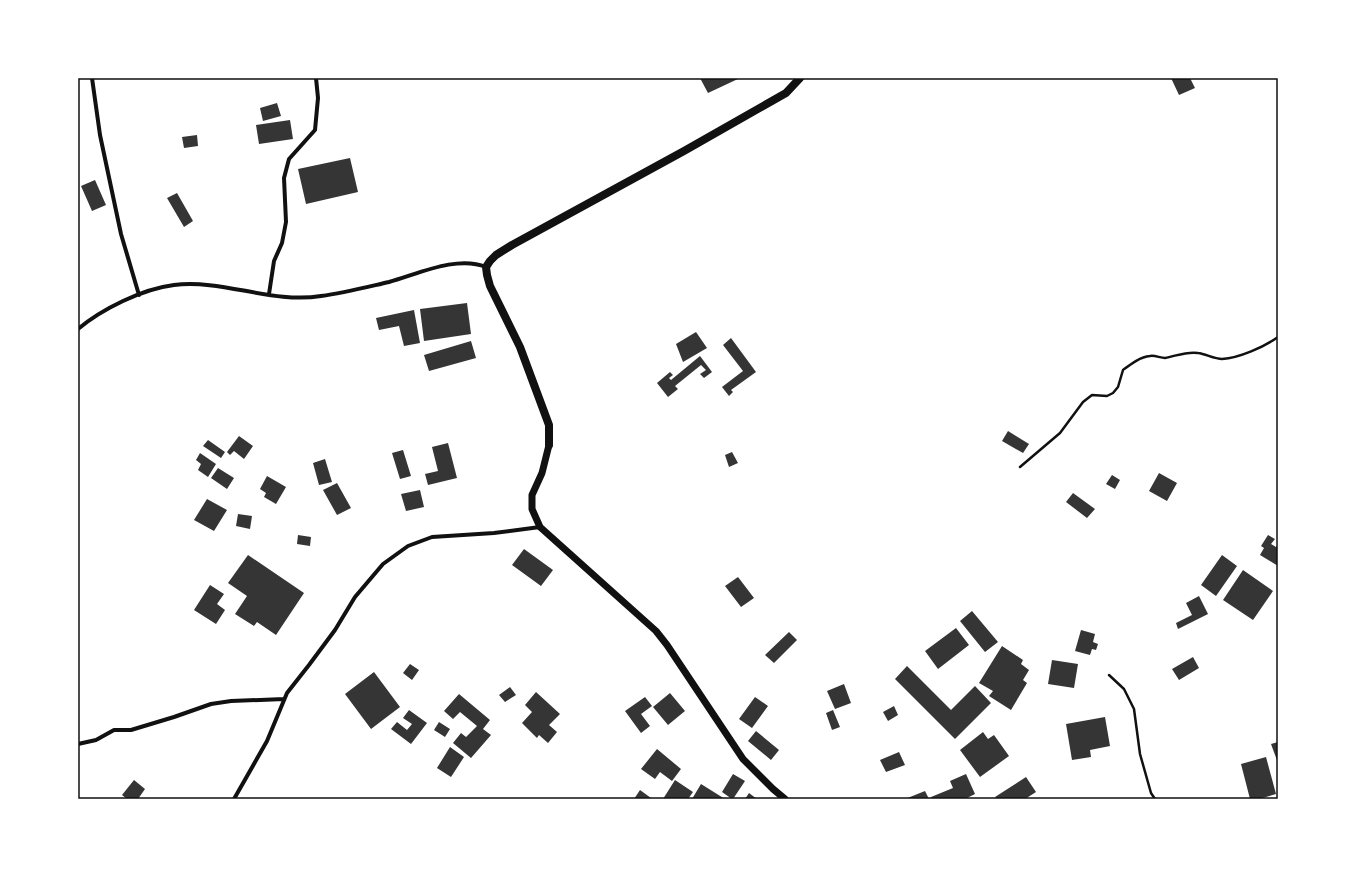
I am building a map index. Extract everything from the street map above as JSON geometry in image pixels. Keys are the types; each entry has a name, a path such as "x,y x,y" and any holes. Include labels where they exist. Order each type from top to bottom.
{"main road":[{"path":"549,445 548,424 520,347 490,286 486,267 496,255 512,245 684,151 786,93 800,78"}],"street":[{"path":"92,78 100,135 121,234 139,294"},
{"path":"269,294 274,262 282,243 286,222 284,178 290,159 315,130 318,98 316,78"},
{"path":"78,329 91,318 114,305 139,294 173,285 202,284 295,298 320,296 389,282 440,267 467,263 480,264 486,267"},
{"path":"549,445 542,473 532,495 532,509 540,527 656,631 743,759 785,799"},
{"path":"234,799 267,741 287,692 335,630 355,597 383,564 408,546 432,537 494,534 540,527"},
{"path":"78,744 96,740 114,730 131,730 211,704 231,701 284,699"}],"path":[{"path":"1020,467 1060,433 1083,402 1092,395 1107,396 1113,393 1118,387 1123,370 1140,359 1151,356 1163,358 1190,353 1199,353 1220,359 1234,357 1250,352 1272,342 1278,337"},
{"path":"1109,675 1124,688 1134,709 1140,754 1151,793 1155,799"}],"building":[{"path":"700,78 740,78 708,93"},
{"path":"1171,78 1190,78 1195,88 1179,95"},
{"path":"277,103 281,116 263,121 260,108"},
{"path":"290,120 293,139 259,144 256,125"},
{"path":"197,135 198,146 184,148 182,137"},
{"path":"350,158 358,192 306,204 298,169"},
{"path":"95,180 106,205 92,211 81,186"},
{"path":"177,193 193,221 184,227 167,198"},
{"path":"467,303 471,334 424,341 420,309"},
{"path":"414,310 420,343 404,346 399,326 379,330 376,318"},
{"path":"696,332 707,348 683,362 676,344"},
{"path":"731,338 756,372 731,390 733,392 729,396 722,387 743,371 723,345"},
{"path":"471,341 476,358 429,371 424,355"},
{"path":"700,356 712,372 704,378 700,374 706,370 701,365 675,386 678,389 668,397 657,383 670,372 673,375 669,378 671,380"},
{"path":"1008,431 1029,444 1023,453 1002,441"},
{"path":"239,436 253,446 244,459 234,451 230,455 227,452"},
{"path":"208,440 225,452 221,458 203,446"},
{"path":"448,443 457,478 428,485 425,474 438,471 432,447"},
{"path":"403,450 411,476 400,479 392,453"},
{"path":"732,452 738,463 729,467 725,455"},
{"path":"200,453 216,464 208,477 198,470 201,464 196,460"},
{"path":"325,459 332,482 319,485 313,463"},
{"path":"218,468 234,478 227,489 211,478"},
{"path":"1159,473 1177,483 1167,501 1149,491"},
{"path":"1112,475 1120,480 1115,489 1106,484"},
{"path":"267,476 286,487 276,504 264,497 266,493 260,489"},
{"path":"337,483 351,508 337,515 323,490"},
{"path":"420,490 424,507 406,511 401,494"},
{"path":"1073,493 1095,509 1087,518 1066,502"},
{"path":"207,499 227,510 214,531 194,520"},
{"path":"238,514 252,516 250,529 236,526"},
{"path":"298,535 311,537 310,546 297,544"},
{"path":"1268,535 1275,539 1271,544 1276,547 1278,545 1278,566 1260,555 1264,548 1261,546"},
{"path":"524,549 553,570 541,586 512,565"},
{"path":"248,555 304,593 276,635 257,622 254,626 235,614 247,596 228,583"},
{"path":"1222,555 1237,566 1216,596 1201,585"},
{"path":"1243,570 1273,591 1253,620 1223,600"},
{"path":"738,577 754,598 741,607 725,586"},
{"path":"210,585 224,594 217,604 225,610 216,624 194,610"},
{"path":"1199,596 1208,614 1178,629 1176,623 1192,615 1186,603"},
{"path":"972,611 998,642 985,652 960,621"},
{"path":"956,628 969,645 938,669 925,651"},
{"path":"1081,630 1095,634 1093,642 1098,644 1096,650 1092,649 1090,655 1075,651"},
{"path":"789,632 797,640 774,663 765,655"},
{"path":"1002,646 1023,660 1021,664 1029,670 1023,680 1027,683 1011,710 989,696 993,691 979,683"},
{"path":"1193,657 1199,668 1179,680 1172,669"},
{"path":"1052,660 1078,664 1074,688 1048,684"},
{"path":"410,664 419,670 412,680 403,673"},
{"path":"907,666 951,710 975,686 991,703 955,739 895,679"},
{"path":"374,672 400,707 371,729 345,694"},
{"path":"844,684 851,703 835,709 827,691"},
{"path":"510,687 516,695 505,702 499,695"},
{"path":"536,692 560,714 549,725 557,732 548,743 539,735 537,738 522,723 532,712 525,705"},
{"path":"670,693 685,711 668,725 653,707"},
{"path":"459,694 490,720 483,729 491,735 471,758 453,743 461,733 466,737 477,726 460,712 453,719 444,711"},
{"path":"645,697 652,706 641,714 650,726 641,733 625,711"},
{"path":"755,697 768,706 752,728 739,719"},
{"path":"894,706 898,715 888,721 883,712"},
{"path":"409,710 427,723 411,744 391,729 397,722 407,730 412,724 403,718"},
{"path":"833,710 840,727 832,730 826,713"},
{"path":"1105,717 1110,746 1090,750 1091,757 1072,760 1066,724"},
{"path":"439,722 450,729 445,737 434,730"},
{"path":"756,731 779,750 771,760 748,741"},
{"path":"983,732 988,739 994,735 1009,756 980,777 960,750"},
{"path":"1278,742 1278,763 1271,744"},
{"path":"450,747 464,757 451,777 437,768"},
{"path":"657,749 681,769 672,781 660,772 655,779 641,769"},
{"path":"899,752 905,765 886,772 880,760"},
{"path":"1266,757 1276,794 1259,799 1250,799 1241,764"},
{"path":"733,774 745,781 732,799 722,792"},
{"path":"966,774 975,794 965,799 932,799 931,797 953,788 950,781"},
{"path":"1026,777 1036,792 1025,799 997,799 995,797"},
{"path":"134,780 145,789 138,799 127,799 122,795"},
{"path":"675,780 693,792 688,799 663,799"},
{"path":"701,784 725,799 692,799"},
{"path":"640,790 651,798 634,799"},
{"path":"925,791 929,799 905,799"},
{"path":"749,793 757,799 745,799"}]}
